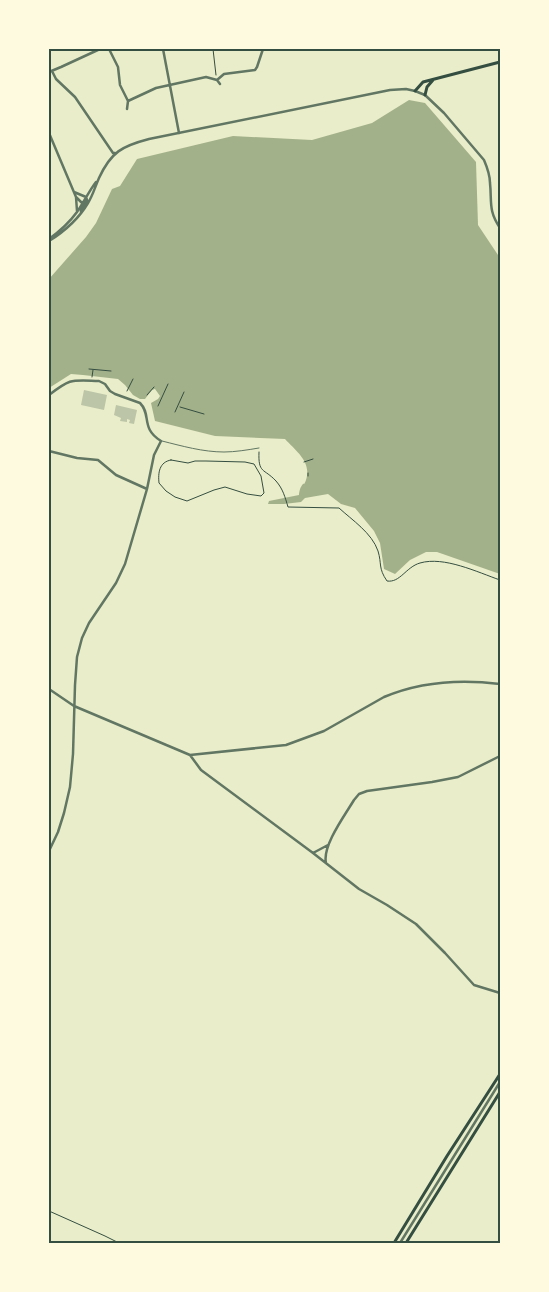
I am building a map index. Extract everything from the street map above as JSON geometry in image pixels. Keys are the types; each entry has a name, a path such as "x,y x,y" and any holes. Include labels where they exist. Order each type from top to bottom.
{"main road":[{"path":"415,90 423,82 500,62"},
{"path":"425,95 427,87 436,78"},
{"path":"394,1243 500,1074"},
{"path":"406,1243 499,1097 500,1092"}],"street":[{"path":"100,49 51,71 56,79 75,97 115,153"},
{"path":"109,49 118,67 120,85 128,101 127,109"},
{"path":"163,49 179,133"},
{"path":"217,80 224,74 255,70 258,67 263,49"},
{"path":"128,101 156,88 206,77 217,80 220,84"},
{"path":"49,240 62,229 85,203 94,191 106,165 115,153 135,142 390,90 406,89 415,90 425,95 484,160 490,181 492,212 500,228"},
{"path":"49,133 76,197 77,211"},
{"path":"49,240 64,232 80,215 87,200 86,197 99,179"},
{"path":"74,192 86,197"},
{"path":"76,197 85,203"},
{"path":"49,395 62,384 71,380 99,381 115,394 140,403 144,408 147,424 153,436 161,441 154,455 147,489 125,564 116,583 88,623 82,638 77,657 70,787 58,832 49,851"},
{"path":"49,451 77,458 98,460 116,475 147,489"},
{"path":"49,689 74,706 190,755 286,745 324,731 384,697 431,684 477,681 500,684"},
{"path":"190,755 200,770 359,889 416,924 474,985 500,993"},
{"path":"326,864 328,844 359,794 378,789 458,777 500,756"},
{"path":"313,853 328,844"},
{"path":"400,1243 500,1082"}],"lane":[{"path":"161,441 211,452 259,448"}],"path":[{"path":"212,49 216,73"},
{"path":"89,369 111,371"},
{"path":"92,378 93,370"},
{"path":"127,391 133,379"},
{"path":"158,406 159,400 168,384"},
{"path":"147,395 154,387"},
{"path":"175,412 184,392"},
{"path":"180,406 204,414"},
{"path":"259,448 258,461 261,470 275,479 284,493 288,507 339,508 370,536 378,550 381,572 387,581 393,582 408,568 430,561 456,565 500,580"},
{"path":"304,462 313,459"},
{"path":"171,460 188,463 195,461 245,462 254,464 261,476 264,493 262,496 247,494 225,487 187,501 175,497 158,484 158,474 165,461 171,460"},
{"path":"49,1211 119,1243"}],"shaded area":[{"path":"409,100 425,103 476,162 478,225 500,258 500,574 437,552 426,552 410,560 395,574 384,569 380,543 374,531 355,508 341,504 328,494 305,498 301,502 268,504 269,501 299,495 306,480 307,468 305,462 285,439 215,436 155,421 151,403 160,396 155,389 145,399 140,399 133,395 118,379 71,374 49,388 49,279 86,237 96,223 112,189 120,186 137,159 233,136 312,140 372,123"}],"building":[{"path":"84,390 107,395 104,410 81,405"},
{"path":"116,405 137,410 134,424 129,423 130,420 127,419 127,422 120,421 121,418 114,415"}]}
